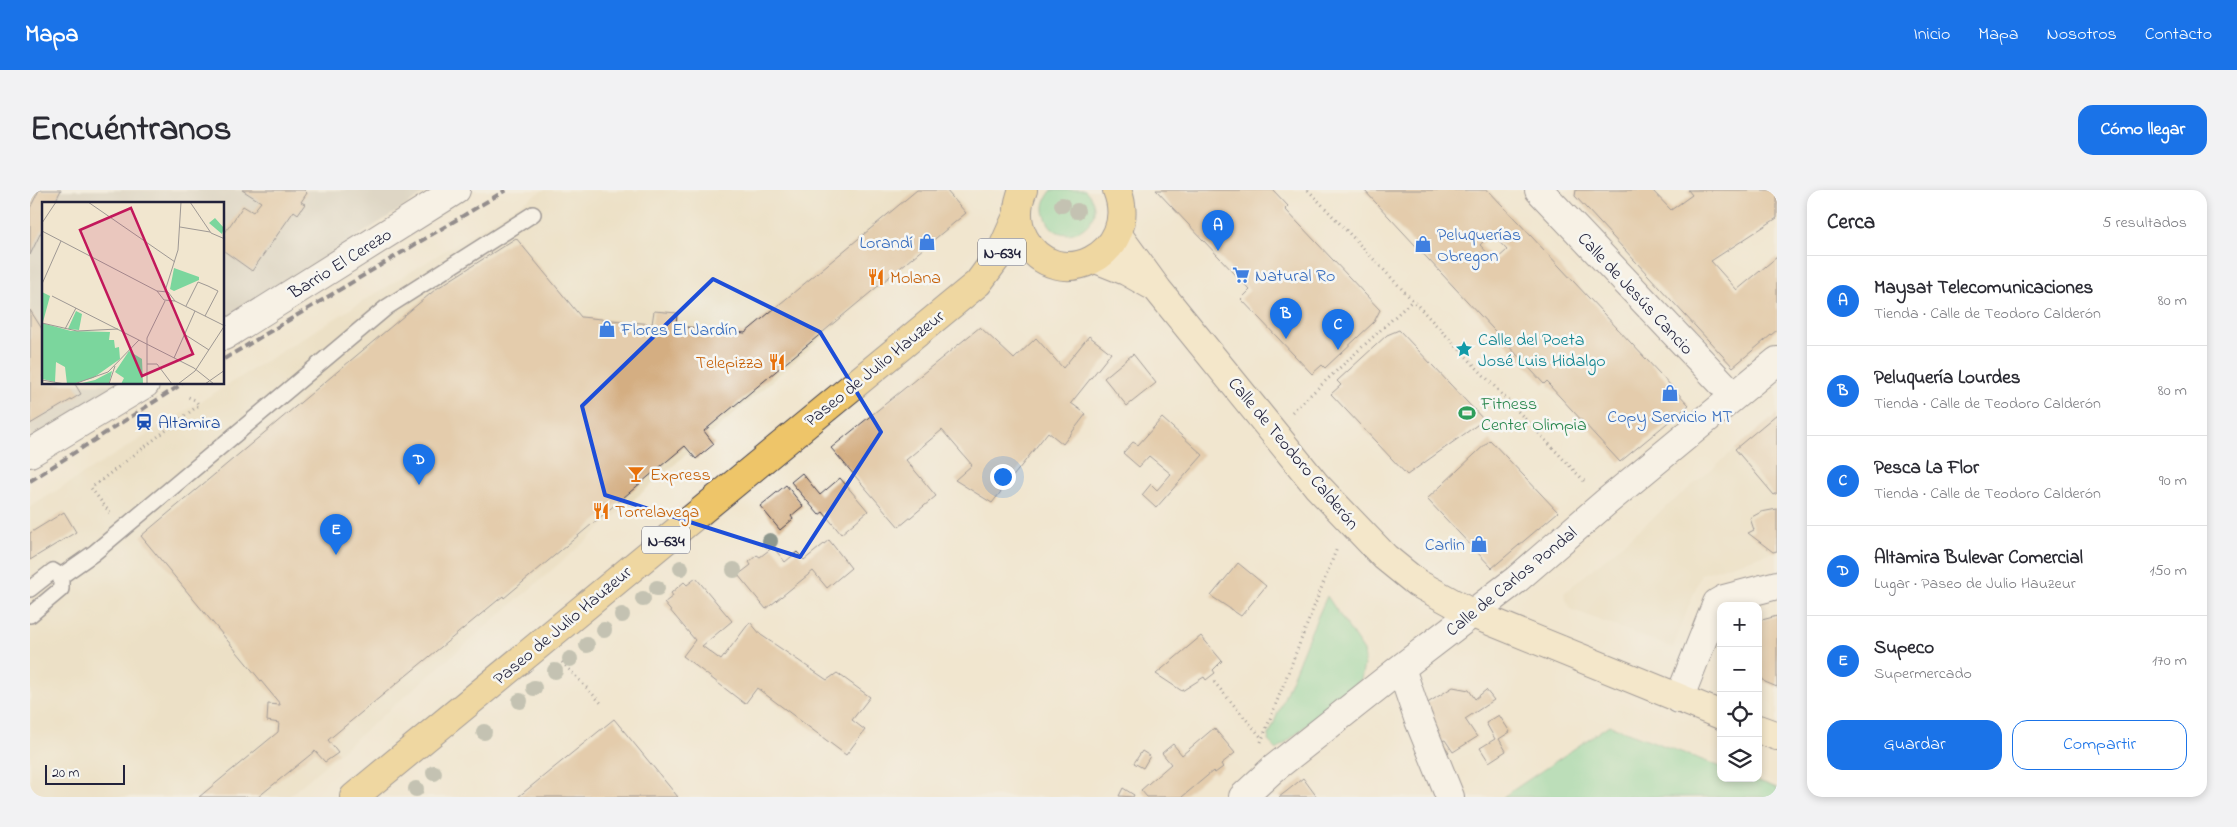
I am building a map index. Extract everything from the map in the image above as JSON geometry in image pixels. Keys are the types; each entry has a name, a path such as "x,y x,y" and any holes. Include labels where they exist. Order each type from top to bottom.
{"highway":[{"path":"1118,235 1122,219 1121,194"},
{"name":"N-634","path":"1018,199 1020,231 1027,244 1038,255 1051,262 1066,266 1081,265 1096,259 1108,250 1118,235"},
{"name":"Paseo de Julio Hauzeur","path":"354,797 978,283 1001,252 1018,199"},
{"name":"Paseo de Julio Hauzeur","path":"978,283 1038,255"}],"main road":[{"name":"Calle de Teodoro Calderón","path":"1118,235 1158,290 1317,486 1385,557 1417,583 1473,614 1717,713"},
{"name":"Calle de Teodoro Calderón","path":"1096,259 1126,271 1158,290"},
{"path":"1762,730 1777,736"}],"street":[{"name":"Barrio El Cerezo","path":"225,335 456,190"},
{"name":"Calle de Jesús Cancio","path":"1539,190 1734,396"},
{"name":"Calle de Carlos Pondal","path":"1243,797 1272,770 1516,580 1605,503 1777,361"},
{"path":"30,452 143,385"},
{"path":"1679,699 1717,603 1724,599 1777,585"},
{"path":"1401,668 1421,726 1450,797"}],"lane":[{"path":"61,576 94,553 387,308 533,214"},
{"path":"30,589 53,571 61,576"},
{"path":"30,615 61,589 61,576"}],"path":[{"path":"1308,190 1605,503"},
{"path":"1272,430 1413,300"},
{"path":"123,529 91,488 199,406 195,400 186,396"},
{"path":"1260,745 1349,519"},
{"path":"542,641 600,703"},
{"path":"1214,682 1262,738"}],"highlighted area":[{"path":"713,279 820,332 881,432 800,557 605,495 582,406"}],"shaded area":[{"path":"30,190 430,190 225,321 225,202 42,202 42,385 121,385 30,439"},
{"path":"543,190 951,190 968,212 288,797 30,797 30,507"},
{"path":"1777,414 1777,551 1701,574 1673,648 1570,609 1564,593"}],"green space":[{"path":"1052,190 1085,190 1093,202 1094,213 1089,223 1081,230 1071,234 1060,233 1051,227 1045,215 1044,205 1046,198"},
{"path":"1327,596 1364,651 1365,660 1361,680 1277,750 1268,741 1269,735"},
{"path":"1609,725 1717,766 1717,782 1761,782 1777,788 1777,797 1503,797"}],"building":[{"path":"39,190 61,190 55,202 42,202 42,230 30,255 30,208"},
{"path":"242,190 304,190 307,193 301,202 305,204 298,214 294,211 252,271 225,252 225,233 243,206 253,212 261,202"},
{"path":"917,190 946,190 966,213 704,431 714,444 696,459 685,446 504,598 503,596 328,740 338,753 325,762 315,751 258,797 199,797 278,732 279,723 267,721 268,704 280,704 141,536 436,289 516,238 581,317 652,324 654,311 677,313 676,326 745,333"},
{"path":"1156,190 1273,190 1288,206 1285,209 1380,310 1374,322 1325,368 1322,365 1312,374 1241,299 1250,290"},
{"path":"1364,190 1488,190 1689,405 1620,462 1550,384 1547,381 1544,384","holes":["1491,233 1507,250 1495,261 1480,245"]},
{"path":"1576,190 1652,190 1671,210 1692,195 1688,190 1777,190 1777,218 1711,261 1737,290 1777,257 1777,330 1733,367 1575,196"},
{"path":"30,310 42,329 42,385 76,385 81,394 30,424"},
{"path":"980,327 1014,359 1036,338 1063,368 1089,336 1111,353 1071,403 1086,414 1063,444 1048,432 992,503 955,480 972,465 942,430 906,460 936,496 899,527 831,448"},
{"path":"1399,330 1484,420 1407,475 1331,394 1341,385 1337,381 1387,335"},
{"path":"1133,354 1156,383 1127,406 1104,378"},
{"path":"1777,414 1777,493 1774,495 1735,449"},
{"path":"1162,418 1203,455 1156,508 1142,495 1151,484 1157,490 1171,474 1149,456 1139,467 1123,453 1133,442 1138,445"},
{"path":"1490,440 1558,512 1492,568 1427,499"},
{"path":"802,473 820,495 840,478 868,511 841,534 823,512 819,515 791,482"},
{"path":"786,485 803,506 791,516 793,519 780,530 760,506"},
{"path":"1777,509 1777,551 1773,552 1748,533 1754,530 1750,518 1761,512"},
{"path":"64,512 76,532 30,560 30,533"},
{"path":"829,540 851,568 827,588 813,571 766,609 738,575 751,565 749,562 757,555 760,557 773,547 785,562 797,552 804,560"},
{"path":"1238,563 1266,586 1241,616 1211,596"},
{"path":"696,578 732,621 702,646 721,660 750,622 761,635 827,680 837,673 870,697 852,720 865,730 846,755 757,688 745,704 683,656 695,640 664,603 673,596 671,593 684,582 687,585"},
{"path":"1777,616 1777,687 1765,682 1762,678 1762,620"},
{"path":"1201,636 1222,661 1213,670 1215,673 1206,680 1204,677 1182,691 1156,674"},
{"path":"1453,687 1469,690 1475,699 1486,690 1494,700 1465,719 1477,737 1453,752 1445,740 1441,741 1449,752 1439,761 1423,719 1432,714 1426,704"},
{"path":"1499,715 1510,732 1499,739 1506,751 1489,762 1480,748 1495,739 1486,723"},
{"path":"614,719 678,797 518,797 572,753"},
{"path":"1214,728 1235,753 1221,764 1223,767 1215,773 1213,771 1182,797 1147,797 1141,790 1171,764 1162,753 1173,744 1182,755"},
{"path":"1142,751 1150,756 1143,768 1134,763"},
{"path":"1303,778 1317,797 1279,797 1287,791"},
{"path":"1123,788 1134,795 1133,797 1119,796"}],"railway":[{"path":"225,358 506,190"},
{"path":"30,481 180,385"}],"place":[{"name":"Lorandí","path":"927,242"},
{"name":"Peluquerías Obregon","path":"1423,244"},
{"name":"Maysat Telecomunicaciones","path":"1218,251"},
{"name":"Natural Ro","path":"1241,275"},
{"name":"Molana","path":"876,277"},
{"name":"Flores El Jardín","path":"607,329"},
{"name":"Peluquería Lourdes","path":"1286,339"},
{"name":"Calle del Poeta José Luis Hidalgo","path":"1464,349"},
{"name":"Pesca La Flor","path":"1338,350"},
{"name":"Telepizza","path":"777,362"},
{"name":"Copy Servicio MT","path":"1670,393"},
{"name":"Fitness Center Olimpia","path":"1467,413"},
{"name":"Altamira","path":"144,422"},
{"name":"Express","path":"636,474"},
{"name":"Altamira Bulevar Comercial","path":"419,485"},
{"name":"Torrelavega","path":"601,511"},
{"name":"Carlin","path":"1479,544"},
{"name":"Supeco","path":"336,555"}]}
